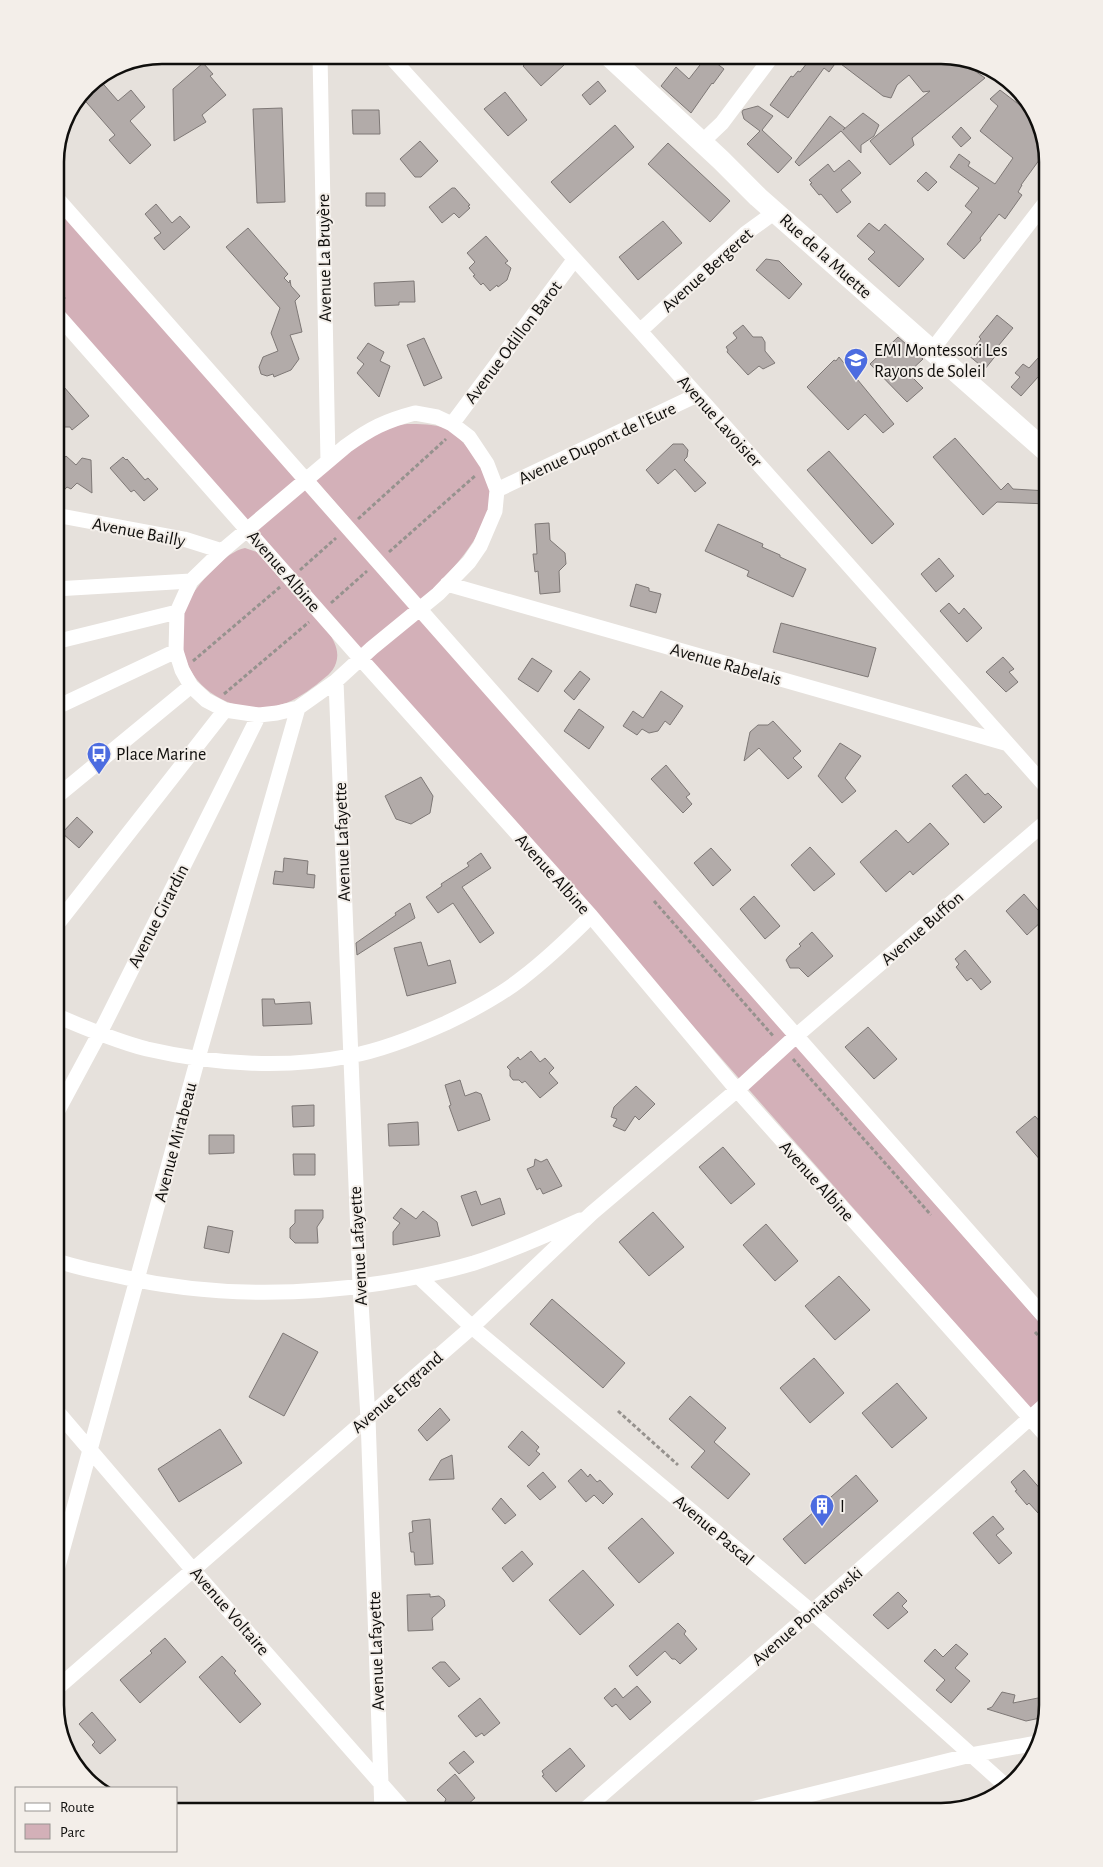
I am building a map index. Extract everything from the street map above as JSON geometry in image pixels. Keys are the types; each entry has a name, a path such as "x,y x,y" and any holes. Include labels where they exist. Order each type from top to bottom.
{"street":[{"name":"Avenue La Bruyère","path":"320,64 328,461"},
{"name":"Avenue Lavoisier","path":"397,64 640,331 1039,779"},
{"name":"Rue de la Muette","path":"618,64 702,142 758,198 1039,445"},
{"path":"702,142 722,123 766,64"},
{"path":"64,206 1039,1311"},
{"path":"932,350 1039,211"},
{"name":"Avenue Bergeret","path":"640,331 746,233 775,212"},
{"name":"Avenue Odillon Barot","path":"455,426 574,260"},
{"name":"Avenue Albine","path":"64,322 320,613 591,916 736,1090 1039,1428"},
{"name":"Avenue Dupont de l'Eure","path":"497,490 697,395"},
{"path":"415,413 437,417 455,426 469,437 487,464 497,490 495,511 480,546 468,562 438,594 360,658 336,681 298,708 276,714 259,715 206,700 191,686 182,670 176,651 177,612 191,581 222,551 328,461 366,432 391,419 415,413"},
{"name":"Avenue Bailly","path":"64,517 184,539 222,551"},
{"path":"64,588 191,581"},
{"name":"Avenue Rabelais","path":"447,584 1006,743"},
{"path":"64,640 177,612"},
{"path":"64,704 176,651"},
{"name":"Avenue Lafayette","path":"336,681 350,1056 368,1418 381,1803"},
{"path":"64,791 191,686"},
{"path":"64,915 222,704"},
{"name":"Avenue Mirabeau","path":"64,1544 198,1058 298,708"},
{"name":"Avenue Girardin","path":"64,1099 99,1034 259,715"},
{"name":"Avenue Buffon","path":"736,1090 796,1036 1039,828"},
{"path":"64,1019 99,1034 147,1049 198,1058 250,1064 304,1062 350,1056 412,1038 471,1011 519,980 560,947 591,916"},
{"name":"Avenue Engrand","path":"64,1682 472,1327 592,1214 736,1090"},
{"path":"64,1262 137,1281 190,1290 250,1293 311,1292 419,1277 474,1263 534,1241 592,1214"},
{"name":"Avenue Pascal","path":"419,1277 472,1327 812,1612 1002,1782"},
{"name":"Avenue Poniatowski","path":"592,1803 812,1612 1039,1410"},
{"name":"Avenue Voltaire","path":"64,1419 192,1569 398,1803"},
{"path":"776,1803 971,1755 1032,1744"}],"path":[{"path":"189,665 348,527 455,426"},
{"path":"222,704 320,613 487,464"},
{"path":"618,1412 678,1465"}],"green space":[{"path":"64,215 1039,1322 1039,1419 64,312"},
{"path":"407,424 436,426 452,432 476,458 491,487 486,518 468,550 443,579 420,600 315,479 366,439 391,426"},
{"path":"245,548 260,553 328,631 337,650 336,663 328,675 297,698 276,706 262,708 247,707 219,698 207,690 197,679 189,667 184,653 182,625 190,598 200,584 222,561"}],"building":[{"path":"204,64 213,74 210,76 226,95 202,115 206,122 174,141 173,89"},
{"path":"525,64 564,65 541,86 523,66"},
{"path":"701,64 717,64 724,69 691,113 661,86 676,67 689,79"},
{"path":"806,64 835,64 829,72 824,68 788,118 770,105 791,76 793,77 798,71 800,72"},
{"path":"841,64 948,64 973,69 985,78 912,138 914,145 890,165 870,141 930,91 923,92 909,75 897,85 891,98 883,96"},
{"path":"598,81 606,91 590,105 582,95"},
{"path":"103,83 118,101 131,90 145,107 130,121 151,145 130,164 109,140 115,135 85,101"},
{"path":"1000,90 1024,108 1036,136 1039,160 1021,185 1018,192 1022,195 1005,219 999,214 980,238 981,240 964,259 947,244 972,212 965,206 979,188 950,167 959,154 970,162 968,166 995,184 1013,158 980,131 998,106 990,99"},
{"path":"505,92 527,120 508,136 484,109"},
{"path":"758,106 773,116 762,130 792,158 778,173 747,144 760,131 744,119 742,112 743,110"},
{"path":"282,108 285,202 257,203 253,109"},
{"path":"352,110 379,110 380,134 353,134"},
{"path":"863,113 879,125 874,136 861,145 861,153 841,131 799,166 795,162 830,116 845,128 843,130"},
{"path":"615,125 634,147 570,203 551,182"},
{"path":"961,127 971,138 961,147 952,137"},
{"path":"420,141 438,161 421,177 415,177 400,159"},
{"path":"668,143 730,201 710,222 648,164"},
{"path":"849,160 861,173 841,190 851,202 837,213 821,194 819,195 809,180 828,164 834,172"},
{"path":"926,172 937,182 928,191 917,181"},
{"path":"452,188 455,188 470,205 468,206 470,208 459,218 454,213 442,223 429,207"},
{"path":"366,193 385,193 385,206 366,206"},
{"path":"156,204 172,223 180,216 190,227 164,250 154,238 161,233 145,214"},
{"path":"663,221 682,243 638,280 619,257"},
{"path":"869,223 879,231 885,224 924,259 899,287 868,259 875,252 857,236"},
{"path":"248,228 288,274 284,278 289,283 290,280 291,286 300,296 295,301 302,332 290,335 299,359 291,370 274,377 273,374 267,376 261,374 259,367 263,357 278,351 271,333 280,308 226,247"},
{"path":"486,236 508,261 505,263 511,268 507,280 490,291 473,276 475,275 469,268 475,262 467,253"},
{"path":"766,259 779,261 802,284 789,299 756,270"},
{"path":"414,281 415,302 399,302 399,305 375,306 374,283"},
{"path":"997,315 1013,328 994,351 997,354 985,369 968,355 981,339 979,337"},
{"path":"743,325 753,337 762,337 765,342 765,351 775,363 763,369 759,366 748,375 727,352 726,347 737,338 733,333"},
{"path":"898,337 923,359 908,373 923,388 907,402 870,364"},
{"path":"424,338 442,378 424,386 407,345"},
{"path":"368,343 384,352 380,361 390,366 379,397 357,373 364,364 357,358"},
{"path":"839,357 894,424 883,433 865,414 848,430 807,387"},
{"path":"1039,357 1039,378 1021,396 1011,387 1020,377 1015,373 1023,364 1029,368"},
{"path":"64,387 89,416 72,430 70,427 64,427"},
{"path":"955,438 1001,490 1008,483 1013,489 1039,490 1039,504 997,502 983,515 933,457"},
{"path":"673,444 683,444 688,450 687,457 684,460 706,483 695,492 675,469 658,484 646,470"},
{"path":"829,451 894,524 872,544 807,470"},
{"path":"66,456 76,465 82,458 91,460 92,493 77,483 71,489 67,487 64,490 64,458"},
{"path":"123,457 127,459 145,480 148,478 158,489 144,501 134,490 131,492 110,468"},
{"path":"549,523 550,540 565,553 566,564 559,571 560,592 540,594 538,571 535,572 533,554 537,554 535,524"},
{"path":"718,524 763,544 762,547 806,569 793,597 747,576 749,571 705,551"},
{"path":"939,558 954,576 936,592 921,574"},
{"path":"636,584 649,588 649,591 661,594 656,613 630,606"},
{"path":"949,603 959,614 964,608 982,628 967,642 940,611"},
{"path":"781,623 876,648 868,677 773,652"},
{"path":"1003,657 1014,669 1009,672 1018,682 1006,692 986,672"},
{"path":"532,658 552,671 538,692 518,679"},
{"path":"580,671 590,679 574,700 564,691"},
{"path":"661,691 683,706 670,725 665,721 658,731 649,733 642,729 637,735 623,726 633,711 643,718"},
{"path":"579,709 604,727 589,749 564,731"},
{"path":"773,721 801,751 793,758 802,767 788,779 759,748 744,761 750,732 758,725 768,725"},
{"path":"840,743 861,756 845,778 856,791 842,803 818,776"},
{"path":"666,765 690,794 686,797 692,804 683,813 651,779"},
{"path":"966,774 985,795 988,793 1002,807 984,823 952,786"},
{"path":"421,777 433,796 430,813 411,824 396,819 385,796"},
{"path":"77,817 93,832 79,848 64,835 64,831"},
{"path":"930,823 949,844 913,875 910,871 886,892 860,862 896,830 908,843"},
{"path":"810,847 835,874 814,891 791,865"},
{"path":"711,848 731,870 713,886 694,863"},
{"path":"481,853 491,868 462,887 494,933 480,943 453,903 438,913 426,897 442,886 441,884 469,866 467,863"},
{"path":"284,858 308,861 307,874 315,875 314,888 273,884 275,871 283,872"},
{"path":"1024,894 1039,911 1039,924 1027,935 1006,911"},
{"path":"754,896 780,926 765,939 740,909"},
{"path":"410,903 415,918 357,955 356,943"},
{"path":"812,932 833,956 808,977 799,968 790,968 786,960"},
{"path":"421,942 428,966 450,960 456,983 407,996 394,948"},
{"path":"965,950 991,982 981,990 971,978 967,981 956,967 959,964 955,959"},
{"path":"262,999 274,999 275,1004 310,1002 312,1024 263,1026"},
{"path":"868,1027 897,1059 874,1079 845,1047"},
{"path":"531,1051 540,1062 545,1058 554,1068 549,1073 558,1083 540,1098 525,1081 522,1083 519,1080 513,1080 507,1067 518,1057 520,1060"},
{"path":"460,1080 465,1096 476,1092 481,1094 490,1120 458,1131 449,1106 451,1105 445,1085"},
{"path":"636,1086 655,1104 639,1120 635,1116 625,1131 613,1126 617,1119 611,1117 614,1107"},
{"path":"314,1105 314,1126 293,1127 292,1106"},
{"path":"1035,1116 1039,1120 1039,1159 1016,1132"},
{"path":"418,1122 419,1145 389,1146 388,1124"},
{"path":"209,1135 234,1135 234,1153 209,1154"},
{"path":"723,1147 755,1184 731,1204 699,1167"},
{"path":"293,1154 315,1154 315,1175 294,1175"},
{"path":"535,1159 541,1162 547,1159 562,1186 543,1194 540,1188 537,1190 527,1169 534,1166"},
{"path":"476,1191 481,1205 500,1198 505,1214 472,1226 461,1196"},
{"path":"401,1208 416,1219 423,1211 437,1222 440,1236 393,1245 393,1232 400,1223 393,1218"},
{"path":"295,1210 323,1210 323,1218 317,1227 318,1243 295,1243 290,1238 290,1228 295,1223"},
{"path":"653,1212 684,1247 649,1276 619,1242"},
{"path":"766,1224 798,1261 775,1281 743,1245"},
{"path":"208,1226 233,1231 229,1253 204,1248"},
{"path":"839,1276 870,1310 835,1340 805,1306"},
{"path":"552,1299 625,1363 603,1388 530,1324"},
{"path":"283,1333 318,1352 284,1416 249,1397"},
{"path":"814,1358 844,1393 810,1423 780,1388"},
{"path":"897,1383 927,1418 892,1448 862,1413"},
{"path":"690,1396 726,1428 714,1442 750,1474 728,1499 691,1467 705,1451 669,1419"},
{"path":"440,1408 450,1420 427,1441 418,1430"},
{"path":"220,1429 242,1463 179,1502 158,1469"},
{"path":"522,1431 539,1447 536,1451 540,1454 529,1466 508,1447"},
{"path":"452,1455 454,1479 429,1480 441,1460"},
{"path":"581,1469 588,1477 590,1474 597,1482 600,1480 613,1494 603,1504 594,1495 586,1502 568,1481"},
{"path":"1024,1470 1039,1488 1039,1514 1029,1503 1027,1505 1015,1491 1017,1490 1011,1482"},
{"path":"543,1472 556,1487 540,1500 527,1486"},
{"name":"I","path":"856,1475 878,1501 805,1564 783,1539"},
{"path":"501,1498 516,1515 505,1524 492,1509"},
{"path":"993,1516 1004,1529 996,1535 1012,1553 999,1564 973,1533"},
{"path":"642,1518 674,1553 639,1583 608,1548"},
{"path":"430,1519 433,1564 415,1565 414,1552 411,1552 409,1533 413,1532 412,1521"},
{"path":"522,1551 533,1564 513,1582 502,1568"},
{"path":"583,1570 614,1605 580,1635 549,1600"},
{"path":"898,1592 907,1601 902,1606 908,1612 888,1629 873,1615"},
{"path":"430,1594 430,1597 439,1596 444,1600 445,1606 432,1618 433,1630 408,1631 407,1595"},
{"path":"678,1623 686,1631 684,1634 697,1649 680,1664 665,1651 637,1676 629,1666"},
{"path":"165,1638 186,1662 140,1703 120,1680 152,1653 150,1651"},
{"path":"956,1644 968,1654 955,1668 970,1681 951,1703 936,1690 945,1680 924,1661 935,1649 943,1657"},
{"path":"222,1656 261,1704 240,1723 199,1677"},
{"path":"440,1662 445,1662 460,1679 449,1687 432,1668"},
{"path":"637,1686 651,1702 630,1720 616,1704 612,1707 604,1698 615,1688 623,1698"},
{"path":"1002,1692 1015,1695 1013,1703 1039,1698 1038,1718 1026,1721 987,1709 992,1707"},
{"path":"480,1698 500,1723 484,1736 482,1733 476,1737 458,1716"},
{"path":"92,1712 116,1740 100,1754 92,1745 95,1742 79,1724"},
{"path":"570,1748 585,1766 556,1792 542,1776 544,1775 542,1771"},
{"path":"464,1751 474,1762 459,1774 449,1763"},
{"path":"455,1774 475,1798 469,1803 444,1803 446,1799 437,1790"}],"place":[{"name":"EMI Montessori Les Rayons de Soleil","path":"856,381"},
{"name":"Place Marine","path":"99,775"},
{"name":"I","path":"822,1527"}]}
